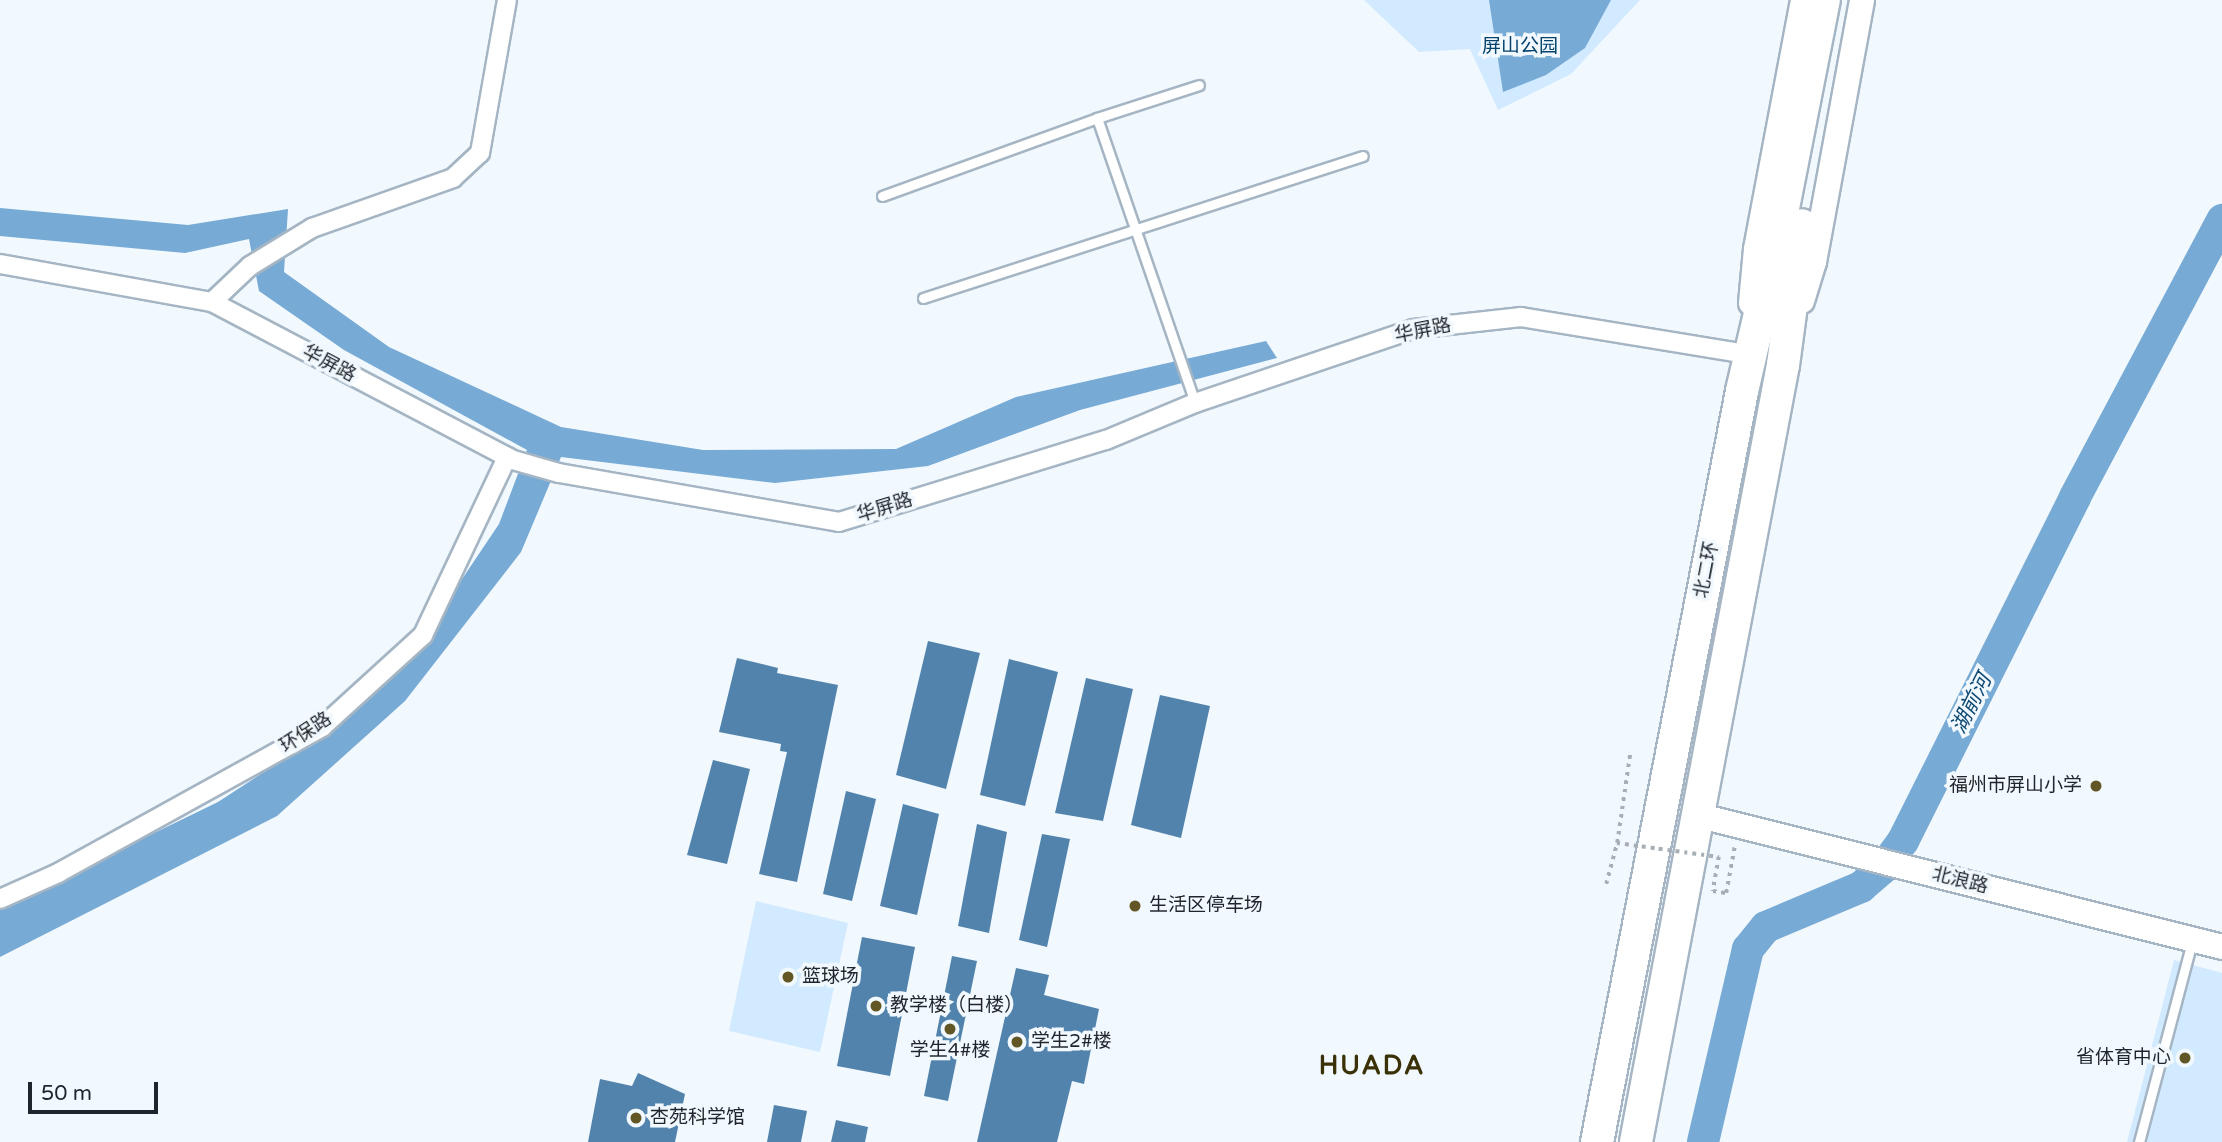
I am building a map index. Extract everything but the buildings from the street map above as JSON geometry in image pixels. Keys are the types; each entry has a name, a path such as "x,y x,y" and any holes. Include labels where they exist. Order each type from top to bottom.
{"highway":[{"name":"北二环","path":"1636,1142 1783,365 1785,257 1824,0"},
{"name":"北二环","path":"1597,1142 1742,391 1785,257 1857,2"}],"main road":[{"path":"1742,391 1756,249 1804,0"},
{"path":"1783,365 1814,262 1857,2"},
{"name":"北浪路","path":"1698,815 2222,947"}],"street":[{"path":"212,302 250,265 312,228 453,178 480,153 507,0"},
{"name":"华屏路","path":"0,264 212,302 510,459 558,472 839,522 1106,440 1195,403 1413,329 1521,317 1746,354"},
{"name":"环保路","path":"0,899 58,873 322,727 423,635 510,459"}],"lane":[{"path":"882,195 1097,118 1199,85"},
{"path":"1097,118 1195,403"},
{"path":"923,298 1363,156"},
{"path":"2139,1142 2192,940"}],"path":[{"path":"1606,884 1618,843 1630,754"},
{"path":"1618,843 1719,858 1713,891 1726,892 1735,842"}],"green space":[{"name":"屏山公园","path":"1364,0 1640,0 1571,74 1498,110 1470,49 1419,52"},
{"name":"篮球场","path":"756,901 848,923 820,1052 729,1031"},
{"name":"省体育中心","path":"2174,960 2222,973 2222,1142 2127,1142"}],"water":[{"path":"1489,0 1611,0 1585,48 1546,75 1503,92"},
{"path":"0,208 188,225 288,209 284,272 389,347 561,427 703,450 896,449 1016,397 1266,341 1277,358 1080,410 928,466 775,483 561,457 521,552 405,701 277,816 0,957 0,908 218,802 342,721 409,658 499,524 527,450 344,350 259,291 249,239 185,253 0,236"}],"waterway":[{"name":"湖前河","path":"1703,1142 1748,949 1766,927 1861,887 1884,867 1903,841 2075,497 2222,220"}],"place":[{"name":"福州市屏山小学","path":"2096,786"},
{"name":"生活区停车场","path":"1135,906"},
{"name":"篮球场","path":"788,977"},
{"name":"教学楼（白楼）","path":"876,1006"},
{"name":"学生4#楼","path":"950,1029"},
{"name":"学生2#楼","path":"1017,1042"},
{"name":"省体育中心","path":"2185,1058"},
{"name":"杏苑科学馆","path":"636,1118"}],"district":[{"name":"HUADA","path":"1372,1066"}]}
